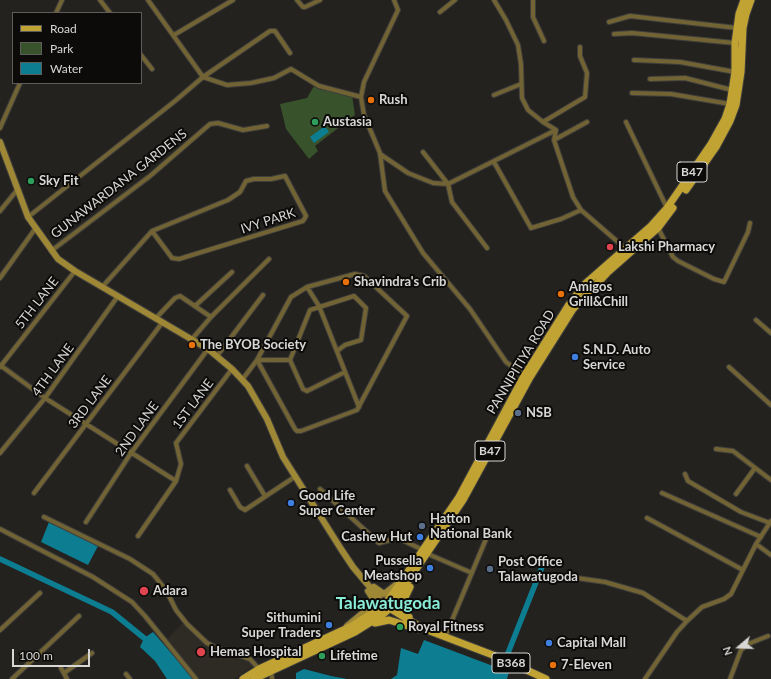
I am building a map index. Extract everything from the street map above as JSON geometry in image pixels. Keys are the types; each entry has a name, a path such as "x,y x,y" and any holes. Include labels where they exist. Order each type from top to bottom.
{"main road":[{"name":"PANNIPITIYA ROAD","path":"254,679 360,629 382,615 405,577 464,500 526,377 568,306 585,284 650,227 667,208 711,144 725,118 730,104 735,72 735,43 737,28 744,0"},
{"name":"PANNIPITIYA ROAD","path":"526,377 573,309 588,291 658,228 716,147 730,121 736,105 746,14 751,0"},
{"path":"0,142 28,217 35,229 58,259 75,271 103,286 155,319 208,349 232,369 248,386 267,419 283,457 341,550 360,576 387,606"},
{"name":"PANNIPITIYA ROAD","path":"243,679 259,669 343,630 387,606 416,571 425,552"},
{"path":"416,571 413,582 402,601 400,608 405,614 430,631"},
{"path":"360,576 384,594 405,577"},
{"path":"343,630 369,609 373,603 371,595 360,576"},
{"name":"B368","path":"387,606 430,631 498,657 546,679"},
{"path":"360,629 389,620 411,628 430,631"}],"street":[{"path":"56,12 62,0"},
{"path":"100,0 109,12"},
{"path":"148,0 203,77 227,85 251,83 274,78 291,69 319,86 361,97"},
{"path":"174,35 233,0"},
{"path":"298,0 303,7 306,7 320,0"},
{"path":"394,0 398,10 364,82 361,97 364,115 380,153 385,191 423,253 470,309 506,362 526,377"},
{"path":"440,12 455,0"},
{"path":"494,0 518,45 521,64 522,98 528,110 556,130"},
{"path":"533,0 533,17 544,40"},
{"path":"608,22 630,16 737,28"},
{"path":"28,217 175,101 203,77 270,31 274,31 290,53"},
{"path":"614,34 632,33 735,43"},
{"path":"543,122 585,97 587,74 580,56 580,47"},
{"path":"142,56 152,69"},
{"path":"634,60 680,62 735,72"},
{"path":"650,79 685,78 732,90"},
{"path":"0,128 20,84"},
{"path":"494,95 521,84"},
{"path":"632,93 671,94 730,104"},
{"path":"554,140 587,122"},
{"path":"626,122 667,208"},
{"name":"GUNAWARDANA GARDENS","path":"51,251 150,176 210,124 218,123 244,130 267,126"},
{"path":"380,153 408,173 433,183 448,184 556,130"},
{"path":"556,130 554,140 573,197 581,210 626,249"},
{"path":"423,152 448,184 452,202 487,248"},
{"path":"494,162 531,228 561,219 581,210"},
{"name":"IVY PARK","path":"103,286 152,231 228,200 240,192 246,181 285,176 306,216 303,220 178,259 172,258 152,231"},
{"path":"0,211 18,189"},
{"path":"658,228 673,257 714,279 724,282 748,232 750,223"},
{"path":"0,278 35,229"},
{"path":"192,339 211,317 269,259"},
{"name":"5TH LANE","path":"0,366 75,271"},
{"path":"195,306 232,272"},
{"path":"242,380 256,360 291,297 307,287 355,274 364,276 407,316 357,410 297,431 256,360"},
{"path":"307,287 319,306 359,407"},
{"path":"217,356 263,295"},
{"name":"4TH LANE","path":"0,453 45,398 118,296"},
{"path":"155,319 175,298 180,296 211,317"},
{"path":"337,351 345,345 361,340 366,308 354,296 310,310 290,360 303,389 307,391 345,372"},
{"path":"756,320 771,333"},
{"name":"3RD LANE","path":"34,493 162,323"},
{"name":"2ND LANE","path":"86,522 131,453 208,349"},
{"path":"256,360 290,360"},
{"path":"0,366 45,398 176,481"},
{"path":"730,367 771,405"},
{"name":"1ST LANE","path":"138,536 176,481 181,464 176,443 232,369"},
{"path":"716,449 733,451 771,480"},
{"path":"247,466 265,496"},
{"path":"736,494 755,468"},
{"path":"645,679 677,632 687,621 702,607 724,599 731,594 756,544 770,522 740,512 688,481 685,474"},
{"path":"230,490 243,510 296,476"},
{"path":"320,489 379,543 398,538 472,573"},
{"path":"662,494 760,537"},
{"path":"44,517 130,558 153,574 166,590 176,610 187,624 207,643 250,659 259,669"},
{"path":"647,518 743,570"},
{"path":"0,529 94,577 132,602 196,679"},
{"path":"445,637 486,540"},
{"path":"756,544 771,555"},
{"path":"563,576 605,582 643,593 687,621"},
{"path":"0,630 40,593"},
{"path":"12,679 79,616"},
{"path":"730,679 741,650 748,644 768,636"},
{"path":"64,673 92,653"},
{"path":"61,668 67,679"},
{"path":"271,670 272,679"},
{"path":"126,674 130,679"}],"shaded area":[{"name":"Hemas Hospital","path":"183,623 206,644 216,650 247,659 254,666 234,679 199,679 167,639"}],"green space":[{"name":"Austasia","path":"314,86 318,89 352,95 355,115 315,146 318,151 309,159 286,129 280,104 307,98"}],"water":[{"path":"325,126 329,132 314,143 310,137"},
{"path":"49,522 98,546 88,565 41,542"},
{"path":"153,632 194,679 167,679 155,661 140,647 144,638"},
{"path":"424,640 509,672 507,679 391,679 397,675 401,648 418,654"},
{"path":"304,669 347,679 296,679 296,673"}],"waterway":[{"path":"0,559 112,612 144,638"},
{"path":"508,653 542,567"}],"place":[{"name":"Rush","path":"371,100"},
{"name":"Austasia","path":"315,122"},
{"name":"Sky Fit","path":"31,181"},
{"name":"Lakshi Pharmacy","path":"610,247"},
{"name":"Shavindra's Crib","path":"346,282"},
{"name":"Amigos Grill&Chill","path":"561,294"},
{"name":"The BYOB Society","path":"192,345"},
{"name":"S.N.D. Auto Service","path":"575,357"},
{"name":"NSB","path":"518,413"},
{"name":"Good Life Super Center","path":"291,503"},
{"name":"Hatton National Bank","path":"422,526"},
{"name":"Cashew Hut","path":"420,537"},
{"name":"Pussella Meatshop","path":"430,568"},
{"name":"Post Office Talawatugoda","path":"490,569"},
{"name":"Adara","path":"144,591"},
{"name":"Sithumini Super Traders","path":"329,625"},
{"name":"Royal Fitness","path":"400,627"},
{"name":"Capital Mall","path":"549,643"},
{"name":"Hemas Hospital","path":"201,652"},
{"name":"Lifetime","path":"322,656"},
{"name":"7-Eleven","path":"553,665"}],"district":[{"name":"Talawatugoda","path":"388,604"}]}
